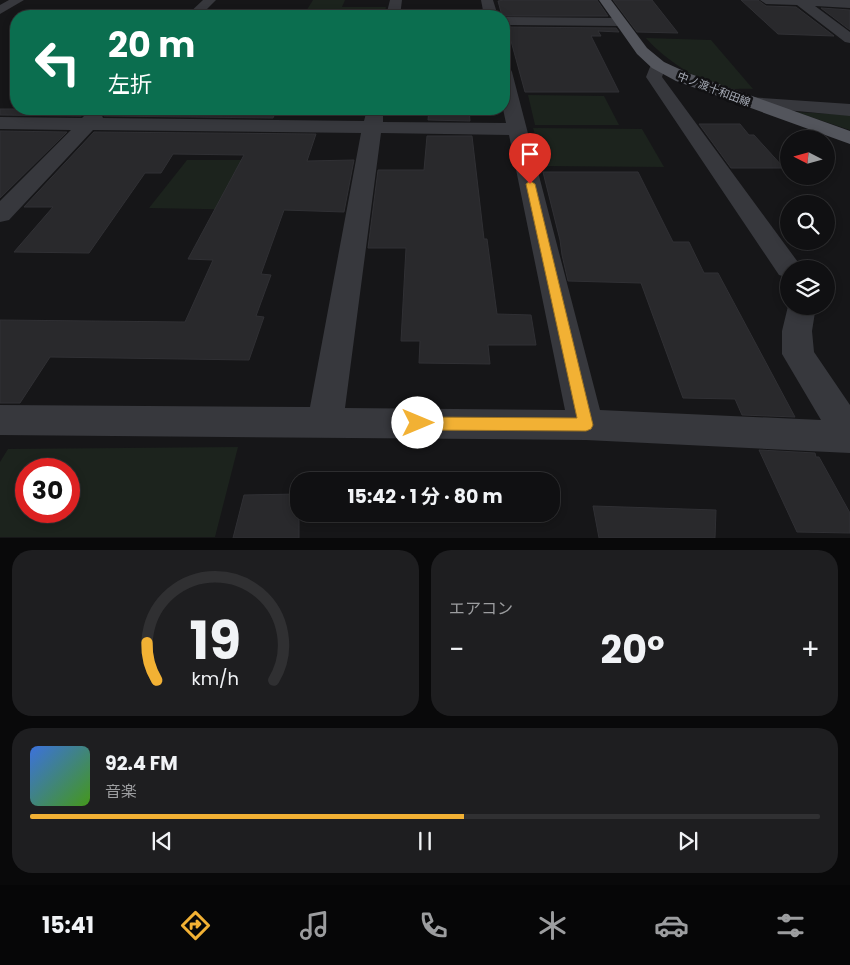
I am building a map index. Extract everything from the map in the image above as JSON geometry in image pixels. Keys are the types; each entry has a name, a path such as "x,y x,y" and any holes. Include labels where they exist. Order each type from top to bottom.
{"main road":[{"name":"中ノ渡十和田線","path":"605,0 642,51 658,65 682,77 850,138"}],"street":[{"path":"0,10 18,0"},
{"path":"200,10 210,0"},
{"path":"766,0 850,4"},
{"path":"801,2 850,40"},
{"path":"510,21 620,22"},
{"path":"658,65 654,77 783,260"},
{"path":"510,96 586,425"},
{"path":"748,102 850,110"},
{"path":"0,123 95,116 373,118 518,129"},
{"path":"0,215 95,116"},
{"path":"325,422 373,118"},
{"path":"800,315 797,331 798,354 850,436"},
{"path":"0,420 586,425 850,436"}],"shaded area":[{"path":"313,0 345,0 342,7 386,7 385,10 307,10"},
{"path":"646,38 711,40 753,89 725,88 693,75 672,61"},
{"path":"528,95 604,96 619,125 535,125"},
{"path":"796,112 850,115 850,130"},
{"path":"533,128 642,129 664,167 544,166"},
{"path":"187,160 254,160 319,211 149,208"},
{"path":"238,447 215,537 0,537 0,462 8,449"}],"building":[{"path":"597,0 608,16 510,16 510,10 500,10 498,1"},
{"path":"613,0 652,0 678,33 637,32"},
{"path":"741,0 758,0 766,6 796,7 834,36 778,34"},
{"path":"821,8 850,10 850,30"},
{"path":"510,27 616,28 619,32 598,31 601,36 591,36 619,92 525,92 511,41"},
{"path":"0,109 10,109 10,115 82,115 81,116 0,115"},
{"path":"103,115 274,115 273,118"},
{"path":"428,115 470,115 470,121 428,120"},
{"path":"699,124 740,124 749,135 754,135 780,164 780,168 731,168"},
{"path":"0,131 67,132 0,198"},
{"path":"94,132 316,134 307,161 354,160 344,212 284,210 261,274 271,275 256,316 264,317 249,360 50,357 20,403 0,403 0,320 185,322 213,260 188,259 244,155 173,154 161,173 145,173 89,253 14,252 53,207 24,207"},
{"path":"427,136 472,136 484,239 487,239 497,314 531,315 536,345 488,345 490,364 419,363 420,341 401,341 406,248 368,248 378,170 424,170"},
{"path":"543,172 638,172 673,242 689,242 704,273 718,273 795,417 742,415 735,399 683,398 641,283 568,281"},
{"path":"759,450 815,453 850,513 850,533 797,532"},
{"path":"290,494 290,522 299,522 299,538 233,538 244,495"},
{"path":"593,506 716,510 715,538 599,538"}],"route":[{"path":"418,423 586,425 530,184"}]}
